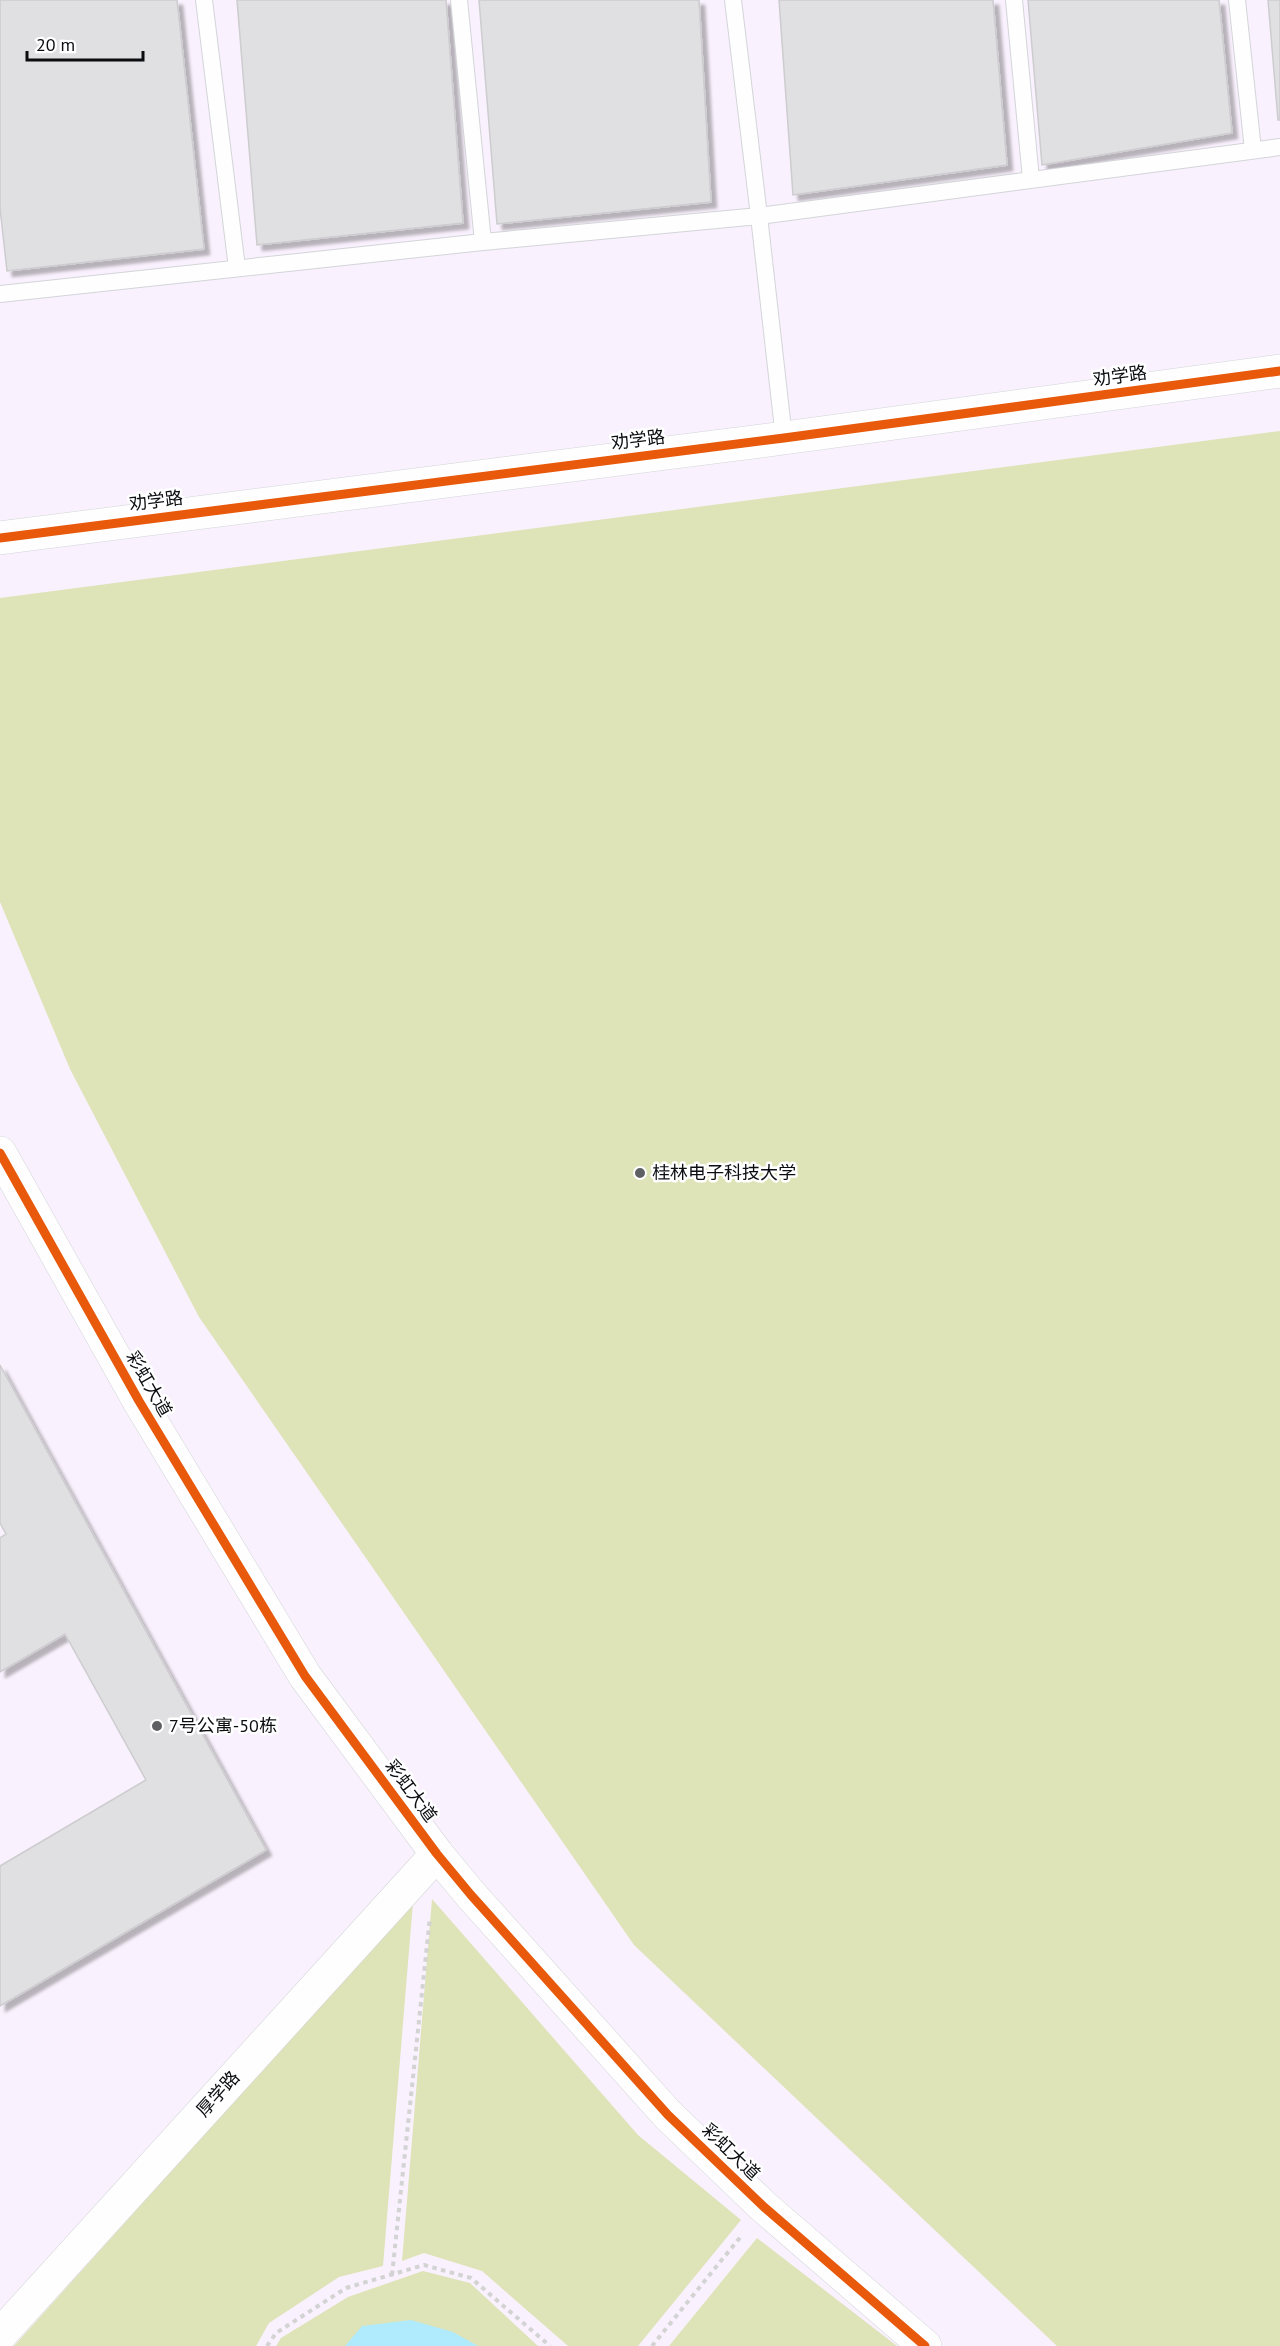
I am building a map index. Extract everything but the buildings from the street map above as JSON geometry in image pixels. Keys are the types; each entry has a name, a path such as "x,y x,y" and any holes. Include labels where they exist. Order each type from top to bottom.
{"street":[{"name":"劝学路","path":"0,538 784,438 1280,371"},
{"name":"彩虹大道","path":"2,1164 139,1401 305,1676 437,1854 668,2115 764,2207 925,2346"},
{"name":"厚学路","path":"0,2335 437,1854"}],"lane":[{"path":"204,0 237,268"},
{"path":"459,0 483,242"},
{"path":"733,0 784,438"},
{"path":"1014,0 1031,179"},
{"path":"1237,0 1253,150"},
{"path":"0,294 483,242 759,216 1280,147"}],"path":[{"path":"392,2275 431,1912"},
{"path":"652,2346 764,2207"},
{"path":"267,2346 276,2333 346,2289 424,2265 471,2277 550,2346"}],"shaded area":[{"name":"桂林电子科技大学","path":"0,0 1280,0 1280,2346 0,2346"}],"green space":[{"path":"1280,431 1280,2346 1057,2346 634,1945 199,1317 70,1069 0,902 0,598"},
{"path":"432,1899 638,2135 741,2220 638,2346 568,2346 482,2271 424,2253 402,2261"},
{"path":"413,1902 383,2266 339,2277 269,2323 256,2346 14,2346"},
{"path":"757,2238 897,2346 669,2346"},
{"path":"423,2271 470,2283 538,2346 276,2346 281,2338 348,2297"}],"water":[{"path":"411,2320 453,2332 478,2346 345,2346 362,2326"}],"cycle path":[{"path":"0,538 784,438 1280,371"},
{"path":"0,1153 139,1401 305,1676 437,1854 668,2115 764,2207 925,2346"}],"place":[{"name":"桂林电子科技大学","path":"640,1173"},
{"name":"7号公寓-50栋","path":"157,1726"}]}
